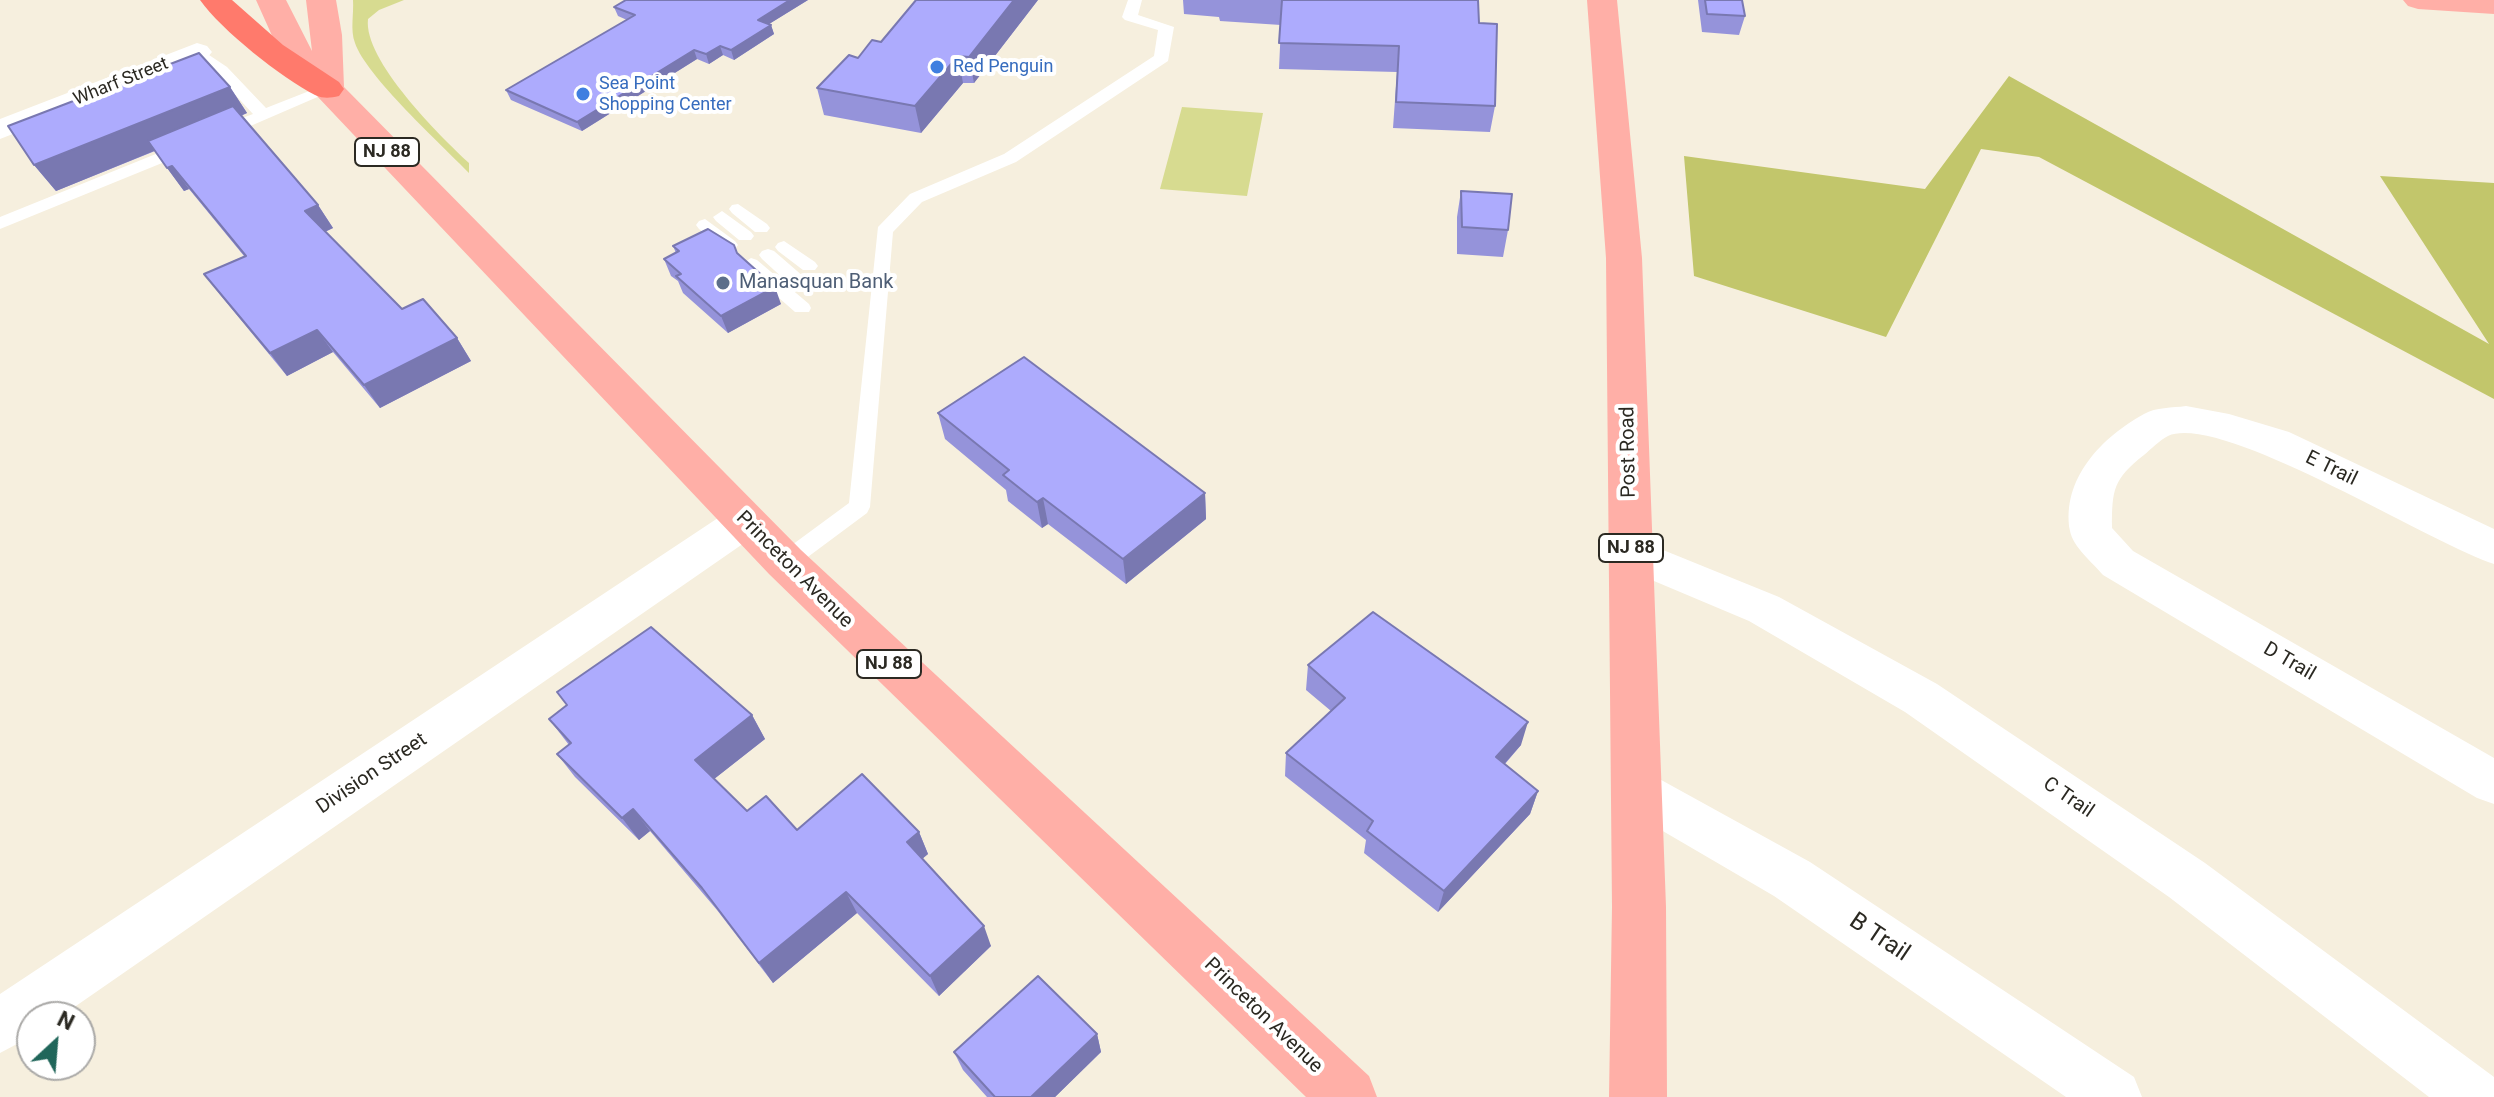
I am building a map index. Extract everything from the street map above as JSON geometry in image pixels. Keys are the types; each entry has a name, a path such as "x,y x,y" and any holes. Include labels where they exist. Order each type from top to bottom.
{"highway":[{"path":"215,0 272,52 328,89"}],"main road":[{"name":"Princeton Avenue","path":"271,0 293,49 328,89 785,562 1348,1097"},
{"path":"321,0 327,35 328,89"},
{"name":"Post Road","path":"1602,0 1624,258 1637,791 1638,1097"},
{"path":"2418,0 2494,5"}],"street":[{"name":"Wharf Street","path":"0,130 197,52"},
{"name":"E Trail","path":"2091,532 2092,492 2107,462 2159,423 2186,420 2229,428 2275,442 2494,548"},
{"name":"Division Street","path":"0,1026 745,521"},
{"name":"D Trail","path":"2091,532 2118,563 2494,783"},
{"name":"C Trail","path":"1631,553 1764,609 1921,698 2187,880 2474,1097"},
{"name":"B Trail","path":"1637,791 1792,879 2114,1097"}],"lane":[{"path":"785,562 859,507 884,231 916,198 1010,158 1162,58 1166,27 1130,17 1135,0"},
{"path":"197,52 221,70 263,115"},
{"path":"0,223 328,89"},
{"path":"722,217 745,236 722,217"},
{"path":"767,255 809,266"},
{"path":"767,255 805,288"},
{"path":"767,255 802,308"}],"green space":[{"path":"353,0 404,0 379,10 368,19 370,36 390,75 440,135 469,163 469,173 389,91 362,57 352,27"},
{"path":"2009,76 2489,344 2380,176 2494,183 2494,399 2039,157 1981,149 1886,337 1694,276 1684,156 1925,189"},
{"path":"1182,107 1263,113 1247,196 1160,189"}],"building":[{"path":"626,0 790,0 758,20 771,25 731,50 720,46 706,54 694,50 577,122 506,90 635,15 614,7"},
{"path":"916,0 1014,0 969,57 958,56 915,106 817,88 849,55 858,58 872,40 881,42"},
{"path":"1282,0 1478,0 1479,23 1497,24 1495,106 1396,102 1399,46 1279,43"},
{"path":"1705,0 1742,0 1745,16 1707,14"},
{"path":"199,53 230,87 34,165 8,126"},
{"path":"233,106 318,205 305,211 402,309 423,299 457,338 364,385 317,330 270,353 204,274 246,256 172,166 167,168 148,141"},
{"path":"1461,191 1512,194 1508,230 1462,227"},
{"name":"Manasquan Bank","path":"708,229 734,245 737,253 775,287 721,316 676,276 681,274 664,259 679,251 673,246"},
{"path":"1024,357 1205,493 1123,559 1043,498 1037,502 1003,475 1009,470 938,413"},
{"path":"1373,612 1528,722 1496,757 1538,791 1444,891 1367,831 1373,821 1286,753 1345,698 1308,665"},
{"path":"651,627 752,715 695,760 747,811 766,796 797,830 862,774 919,832 907,842 984,926 930,976 846,892 759,963 702,888 633,809 622,818 557,754 571,743 549,719 567,705 557,692"},
{"path":"1038,976 1097,1034 1031,1097 995,1097 954,1052"}],"place":[{"name":"Red Penguin","path":"937,67"},
{"name":"Sea Point Shopping Center","path":"583,94"},
{"name":"Manasquan Bank","path":"723,283"}]}
